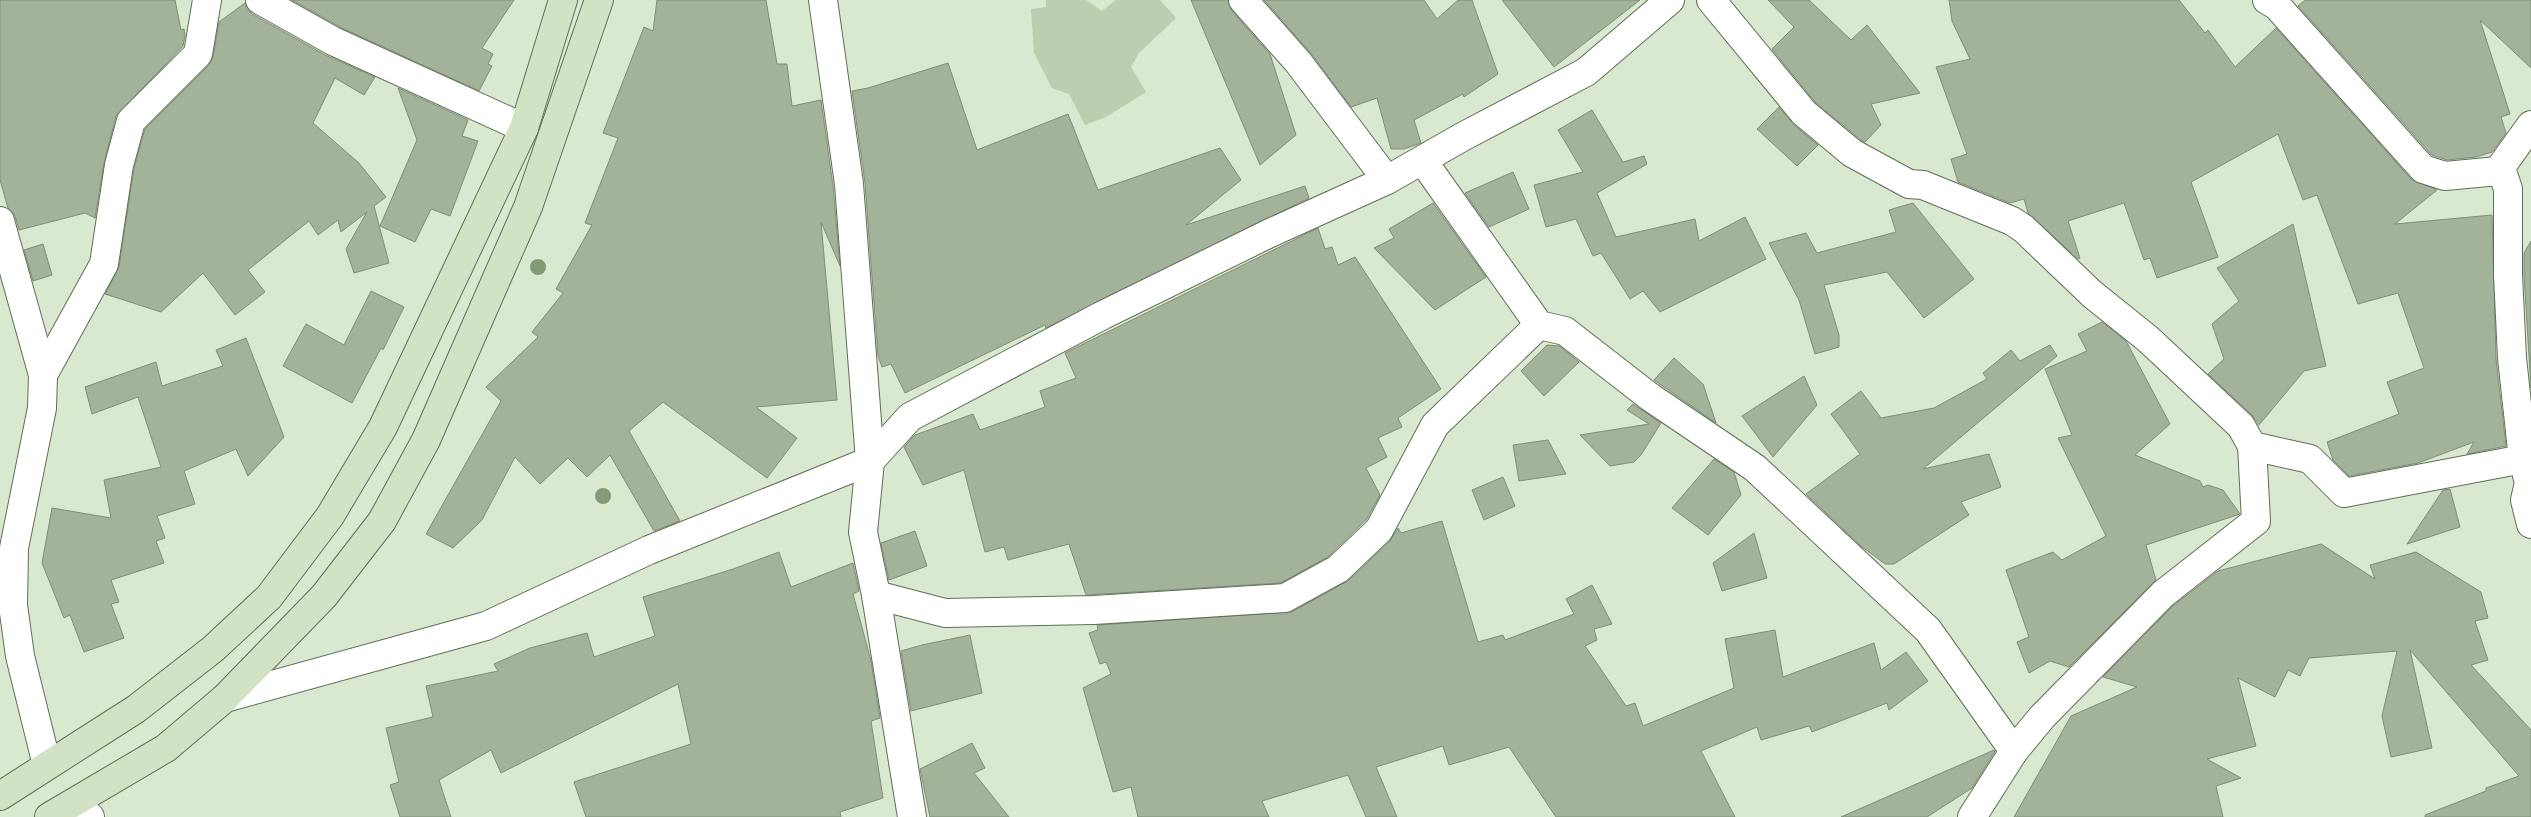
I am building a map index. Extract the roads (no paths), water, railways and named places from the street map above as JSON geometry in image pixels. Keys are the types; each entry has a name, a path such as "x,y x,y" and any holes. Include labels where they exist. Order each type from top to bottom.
{"main road":[{"path":"0,796 136,709 213,649 269,597 330,516 383,427 524,128 563,0"},
{"path":"57,813 166,748 225,698 324,596 382,521 426,440 528,207 599,0"}],"street":[{"path":"42,375 104,264 119,164 131,121 198,54 207,0"},
{"path":"260,0 332,41 524,128"},
{"path":"823,0 848,184 870,461 863,532 876,595 912,817"},
{"path":"1243,0 1298,62 1387,180"},
{"path":"225,698 486,626 650,550 870,461 910,418 1103,315 1270,233 1387,180 1464,136 1586,72 1670,0"},
{"path":"1711,0 1804,114 1845,148 1910,184 1923,186 2012,222 2024,229 2073,278 2148,339 2241,426 2252,446 2256,521 2163,594 2042,717 2014,751 1972,817"},
{"path":"2267,0 2277,6 2423,169 2445,176 2498,171 2531,124"},
{"path":"1423,161 1538,325 1565,331 1650,398 1755,468 1928,630 2014,751"},
{"path":"2498,171 2504,177 2508,189 2508,275 2511,348 2523,459 2529,483 2526,500 2531,524"},
{"path":"0,221 42,375 42,408 14,548 12,605 20,656 47,765"},
{"path":"876,595 945,613 1094,610 1285,598 1338,570 1379,530 1435,425 1538,325"},
{"path":"2252,446 2310,459 2344,493 2523,459"},
{"path":"57,813 90,817"}]}
